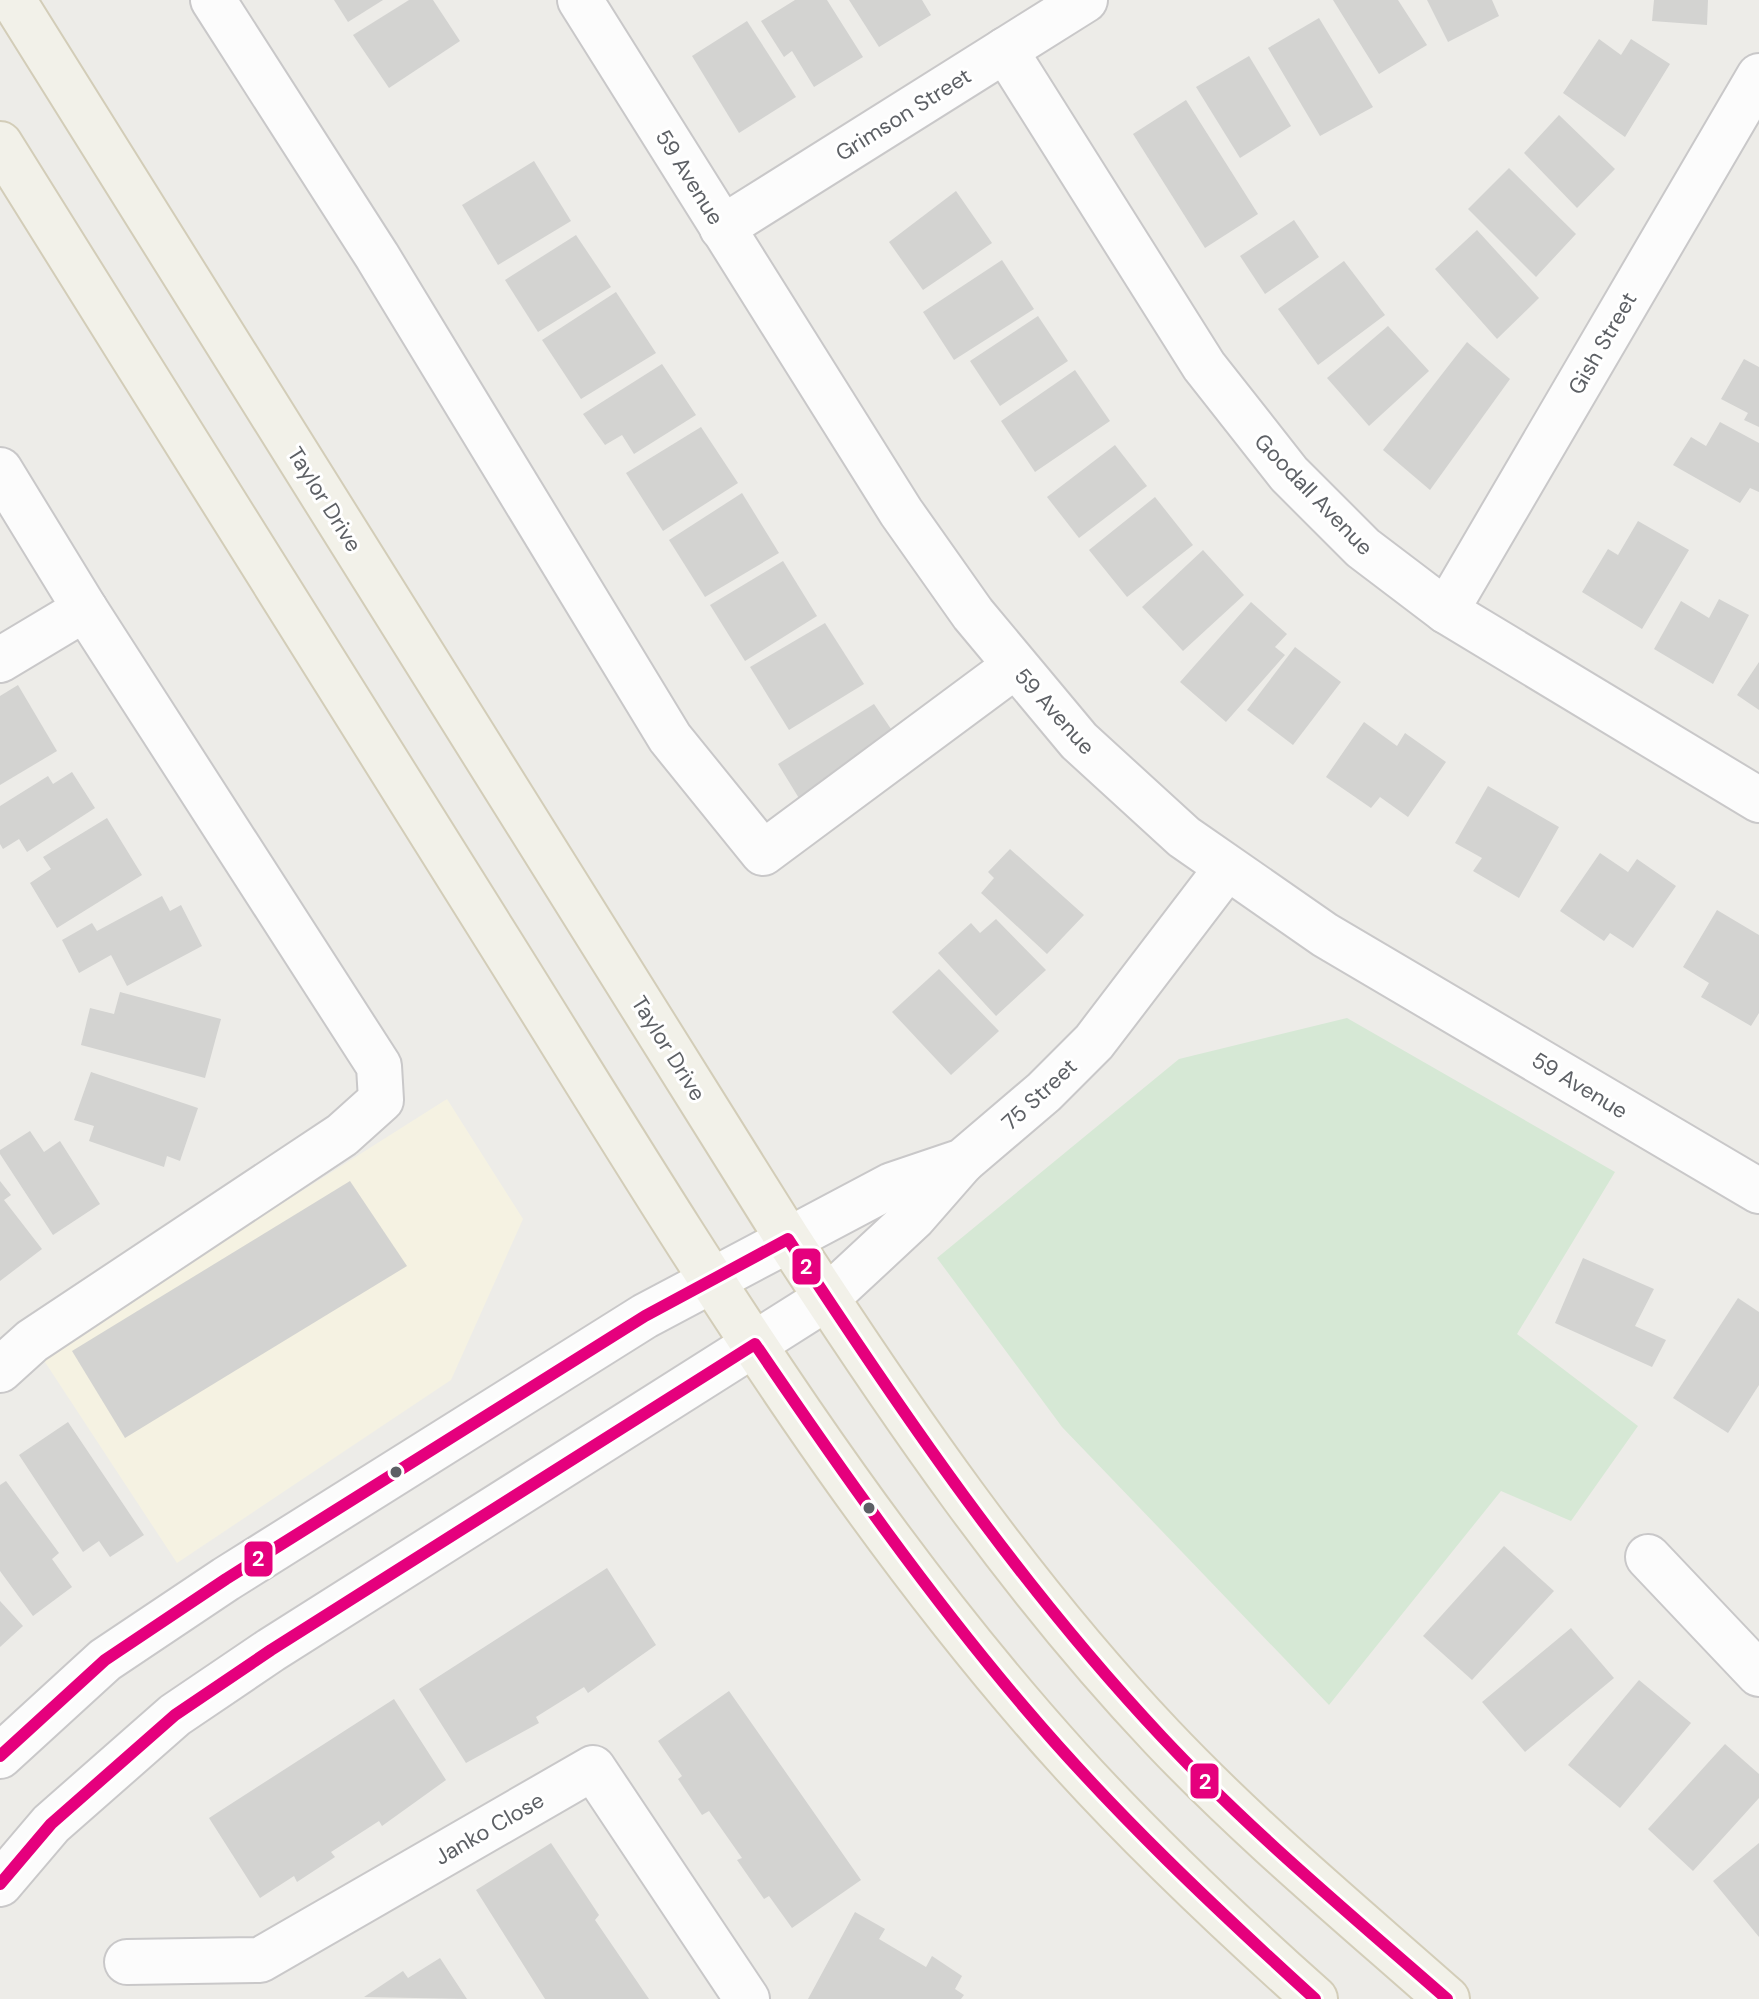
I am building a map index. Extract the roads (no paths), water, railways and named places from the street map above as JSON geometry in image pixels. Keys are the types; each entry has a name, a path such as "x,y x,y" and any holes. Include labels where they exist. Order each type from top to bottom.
{"main road":[{"name":"Taylor Drive","path":"13,0 788,1239 931,1453 1102,1670 1162,1737 1254,1828 1447,1999"},
{"path":"0,144 713,1281 876,1519 1058,1746 1158,1852 1315,1999"}],"street":[{"path":"213,0 377,256 670,738 763,853 1015,666"},
{"name":"59 Avenue","path":"580,0 901,512 1015,666 1079,741 1120,782 1226,869 1325,935 1759,1191"},
{"name":"Grimson Street","path":"722,228 1085,0"},
{"name":"Goodall Avenue","path":"1005,50 1204,366 1289,474 1363,548 1446,611 1759,800"},
{"name":"Gish Street","path":"1446,611 1759,76"},
{"path":"0,470 85,609 379,1066 381,1100 342,1135 32,1341 0,1370"},
{"path":"0,660 85,609"},
{"name":"75 Street","path":"0,1756 105,1660 226,1579 645,1316 892,1185 963,1161 1044,1092 1094,1042 1226,869"},
{"path":"0,1884 51,1824 175,1715 271,1650 827,1298 913,1218 963,1161"},
{"path":"1648,1557 1759,1674"},
{"name":"Janko Close","path":"127,1962 260,1960 593,1768 747,1999"}]}
